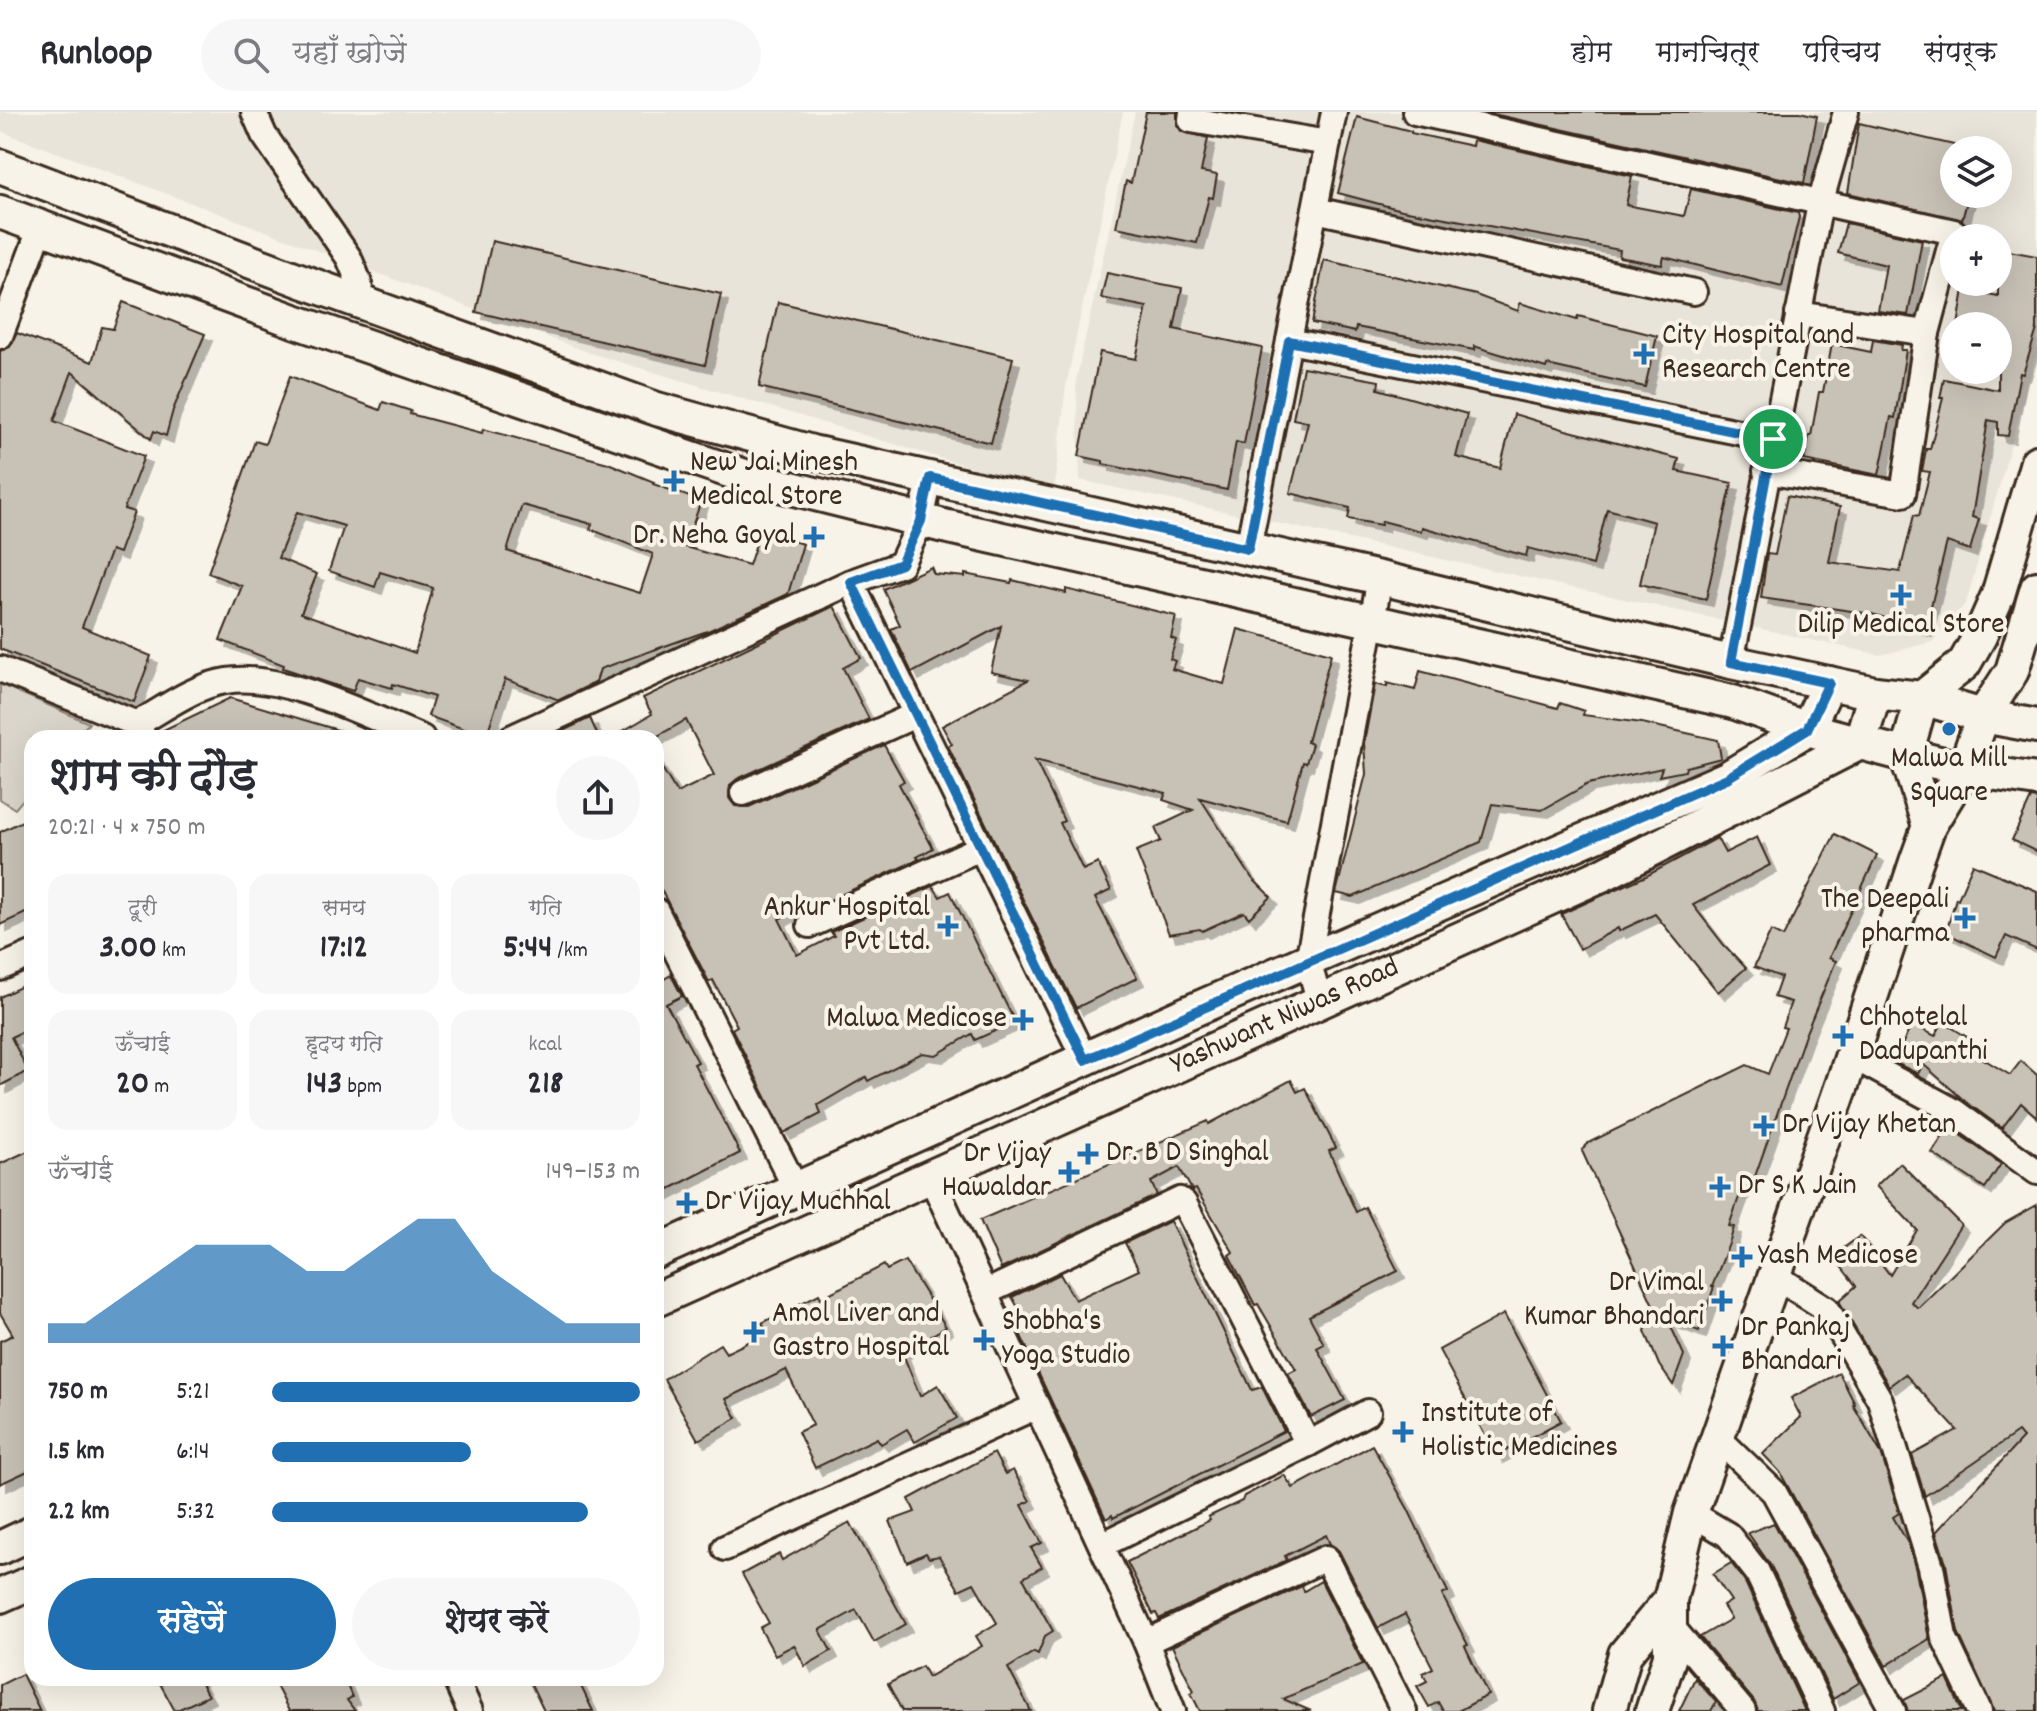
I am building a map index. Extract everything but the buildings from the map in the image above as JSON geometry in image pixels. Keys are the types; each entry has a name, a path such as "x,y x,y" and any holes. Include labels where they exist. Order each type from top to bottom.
{"main road":[{"path":"0,166 363,303 657,409 812,452 1380,578 1731,662 1875,693 1922,698 1983,716 2037,726"},
{"path":"0,212 387,353 747,477 921,521 1733,702 1807,729 1906,755 1964,769 2037,780"},
{"path":"387,353 399,316"},
{"path":"1929,826 1906,755 1922,698 1964,664 1980,636 1998,595 2037,462"},
{"path":"1652,1711 1670,1656 1670,1612 1691,1513 1842,1085 1929,826 1964,769 1983,716 2012,671 2037,588"},
{"path":"1807,729 1829,683"},
{"path":"1860,743 1875,693"},
{"name":"Yashwant Niwas Road","path":"664,1248 1727,778 1807,729"},
{"name":"Yashwant Niwas Road","path":"664,1296 1604,874 1860,743"},
{"path":"0,1548 24,1537"},
{"path":"0,1596 24,1586"},
{"path":"1609,1711 1625,1654 1670,1612"}],"street":[{"path":"254,112 264,135 349,258 363,303"},
{"path":"1192,112 1191,120 1328,143"},
{"path":"1248,549 1334,112"},
{"path":"1415,112 1954,232 1927,333 1903,494 1766,471"},
{"path":"1731,662 1820,204 1846,112"},
{"path":"1315,210 1694,292"},
{"path":"0,336 41,227"},
{"path":"1798,314 1927,333"},
{"path":"1289,341 1773,439"},
{"path":"528,730 851,582 901,564 921,521 930,478"},
{"path":"1320,1003 1308,961 1380,578"},
{"path":"851,582 1085,1060"},
{"path":"0,669 138,730"},
{"path":"141,730 197,690 226,681 259,680 316,695 402,730"},
{"path":"743,793 915,715"},
{"path":"810,925 980,848"},
{"path":"664,927 796,1189"},
{"path":"0,968 24,958"},
{"path":"1850,1055 1952,1110 2037,1172"},
{"path":"931,1177 1146,1642 1173,1711"},
{"path":"985,1293 1180,1200 1308,1444"},
{"path":"1775,1276 1827,1309 1880,1400 1931,1567 1944,1637 1979,1711"},
{"path":"725,1548 1037,1406"},
{"path":"1102,1545 1368,1412"},
{"path":"1718,1438 1774,1492 1893,1711"},
{"path":"1691,1513 1728,1535 1757,1572 1822,1711"},
{"path":"1146,1642 1326,1558 1404,1711"},
{"path":"1670,1612 1743,1711"},
{"path":"459,1686 470,1711"}],"shaded area":[{"path":"0,112 1123,112 1066,386 1054,492 590,353 0,131"},
{"path":"1135,112 2037,112 2037,353 1966,603 1932,642 1880,655 1080,480 1076,380"},
{"path":"0,684 89,723 83,730 24,730 24,798 15,809 0,799"}],"place":[{"name":"City Hospital and Research Centre","path":"1644,354"},
{"name":"New Jai Minesh Medical Store","path":"674,481"},
{"name":"Dr. Neha Goyal","path":"814,537"},
{"name":"Dilip Medical Store","path":"1901,595"},
{"name":"Malwa Mill Square","path":"1949,729"},
{"name":"The Deepali pharma","path":"1965,918"},
{"name":"Ankur Hospital Pvt Ltd.","path":"948,926"},
{"name":"Malwa Medicose","path":"1023,1020"},
{"name":"Chhotelal Dadupanthi","path":"1843,1036"},
{"name":"Dr Vijay Khetan","path":"1764,1126"},
{"name":"Dr. B D Singhal","path":"1088,1154"},
{"name":"Dr Vijay Hawaldar","path":"1069,1172"},
{"name":"Dr S K Jain","path":"1720,1187"},
{"name":"Dr Vijay Muchhal","path":"687,1203"},
{"name":"Yash Medicose","path":"1742,1257"},
{"name":"Dr Vimal Kumar Bhandari","path":"1722,1301"},
{"name":"Amol Liver and Gastro Hospital","path":"754,1332"},
{"name":"Shobha's Yoga Studio","path":"984,1340"},
{"name":"Dr Pankaj Bhandari","path":"1723,1346"},
{"name":"Institute of Holistic Medicines","path":"1403,1432"}],"route":[{"path":"1289,341 1773,439 1731,662 1829,683 1807,729 1727,778 1085,1060 851,582 901,564 921,521 930,478 1248,549 1289,341"}]}
